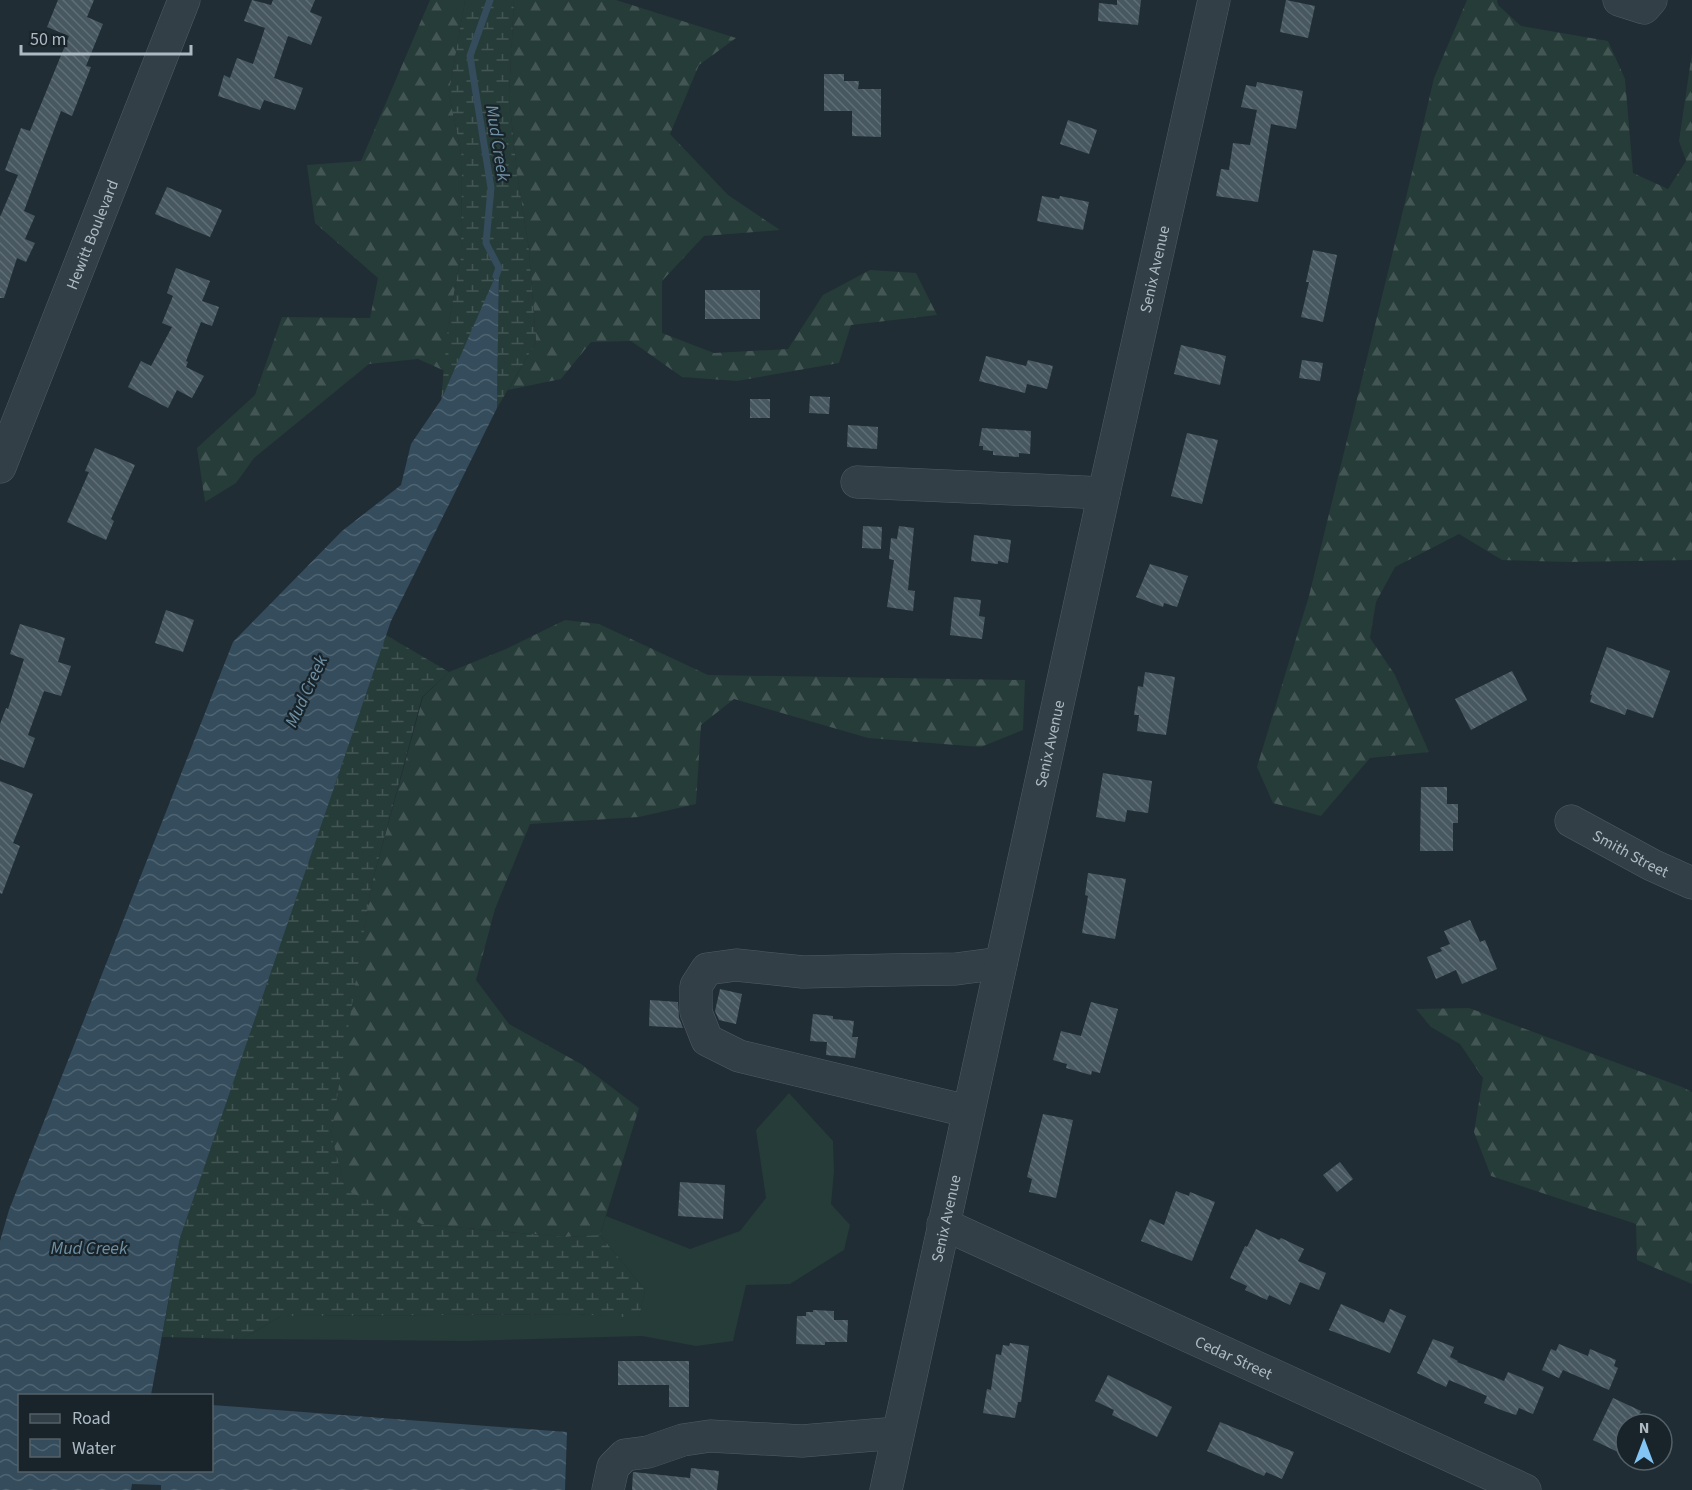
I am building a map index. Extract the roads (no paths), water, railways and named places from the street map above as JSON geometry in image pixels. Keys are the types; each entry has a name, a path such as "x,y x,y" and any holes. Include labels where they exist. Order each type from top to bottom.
{"street":[{"name":"Hewitt Boulevard","path":"0,467 184,0"},
{"name":"Senix Avenue","path":"886,1490 1000,963 1214,0"},
{"path":"1619,0 1644,8 1651,0"},
{"path":"857,482 1104,493"},
{"name":"Smith Street","path":"1571,820 1653,865 1692,883"},
{"path":"968,1111 739,1056 706,1040 696,1012 696,986 707,969 736,965 803,972 956,969 1000,963"},
{"name":"Cedar Street","path":"944,1224 1513,1488"},
{"path":"608,1490 614,1467 625,1455 648,1452 683,1440 710,1436 802,1442 898,1433"}],"water":[{"name":"Mud Creek","path":"499,268 497,408 391,621 180,1238 151,1394 18,1394 18,1472 213,1472 213,1405 567,1432 565,1490 161,1490 161,1485 132,1484 131,1490 0,1490 0,1241 9,1210 233,642 342,531 401,485 411,444 441,400"}],"waterway":[{"name":"Mud Creek","path":"490,0 470,56 491,188 486,243 499,268 496,276"}]}
